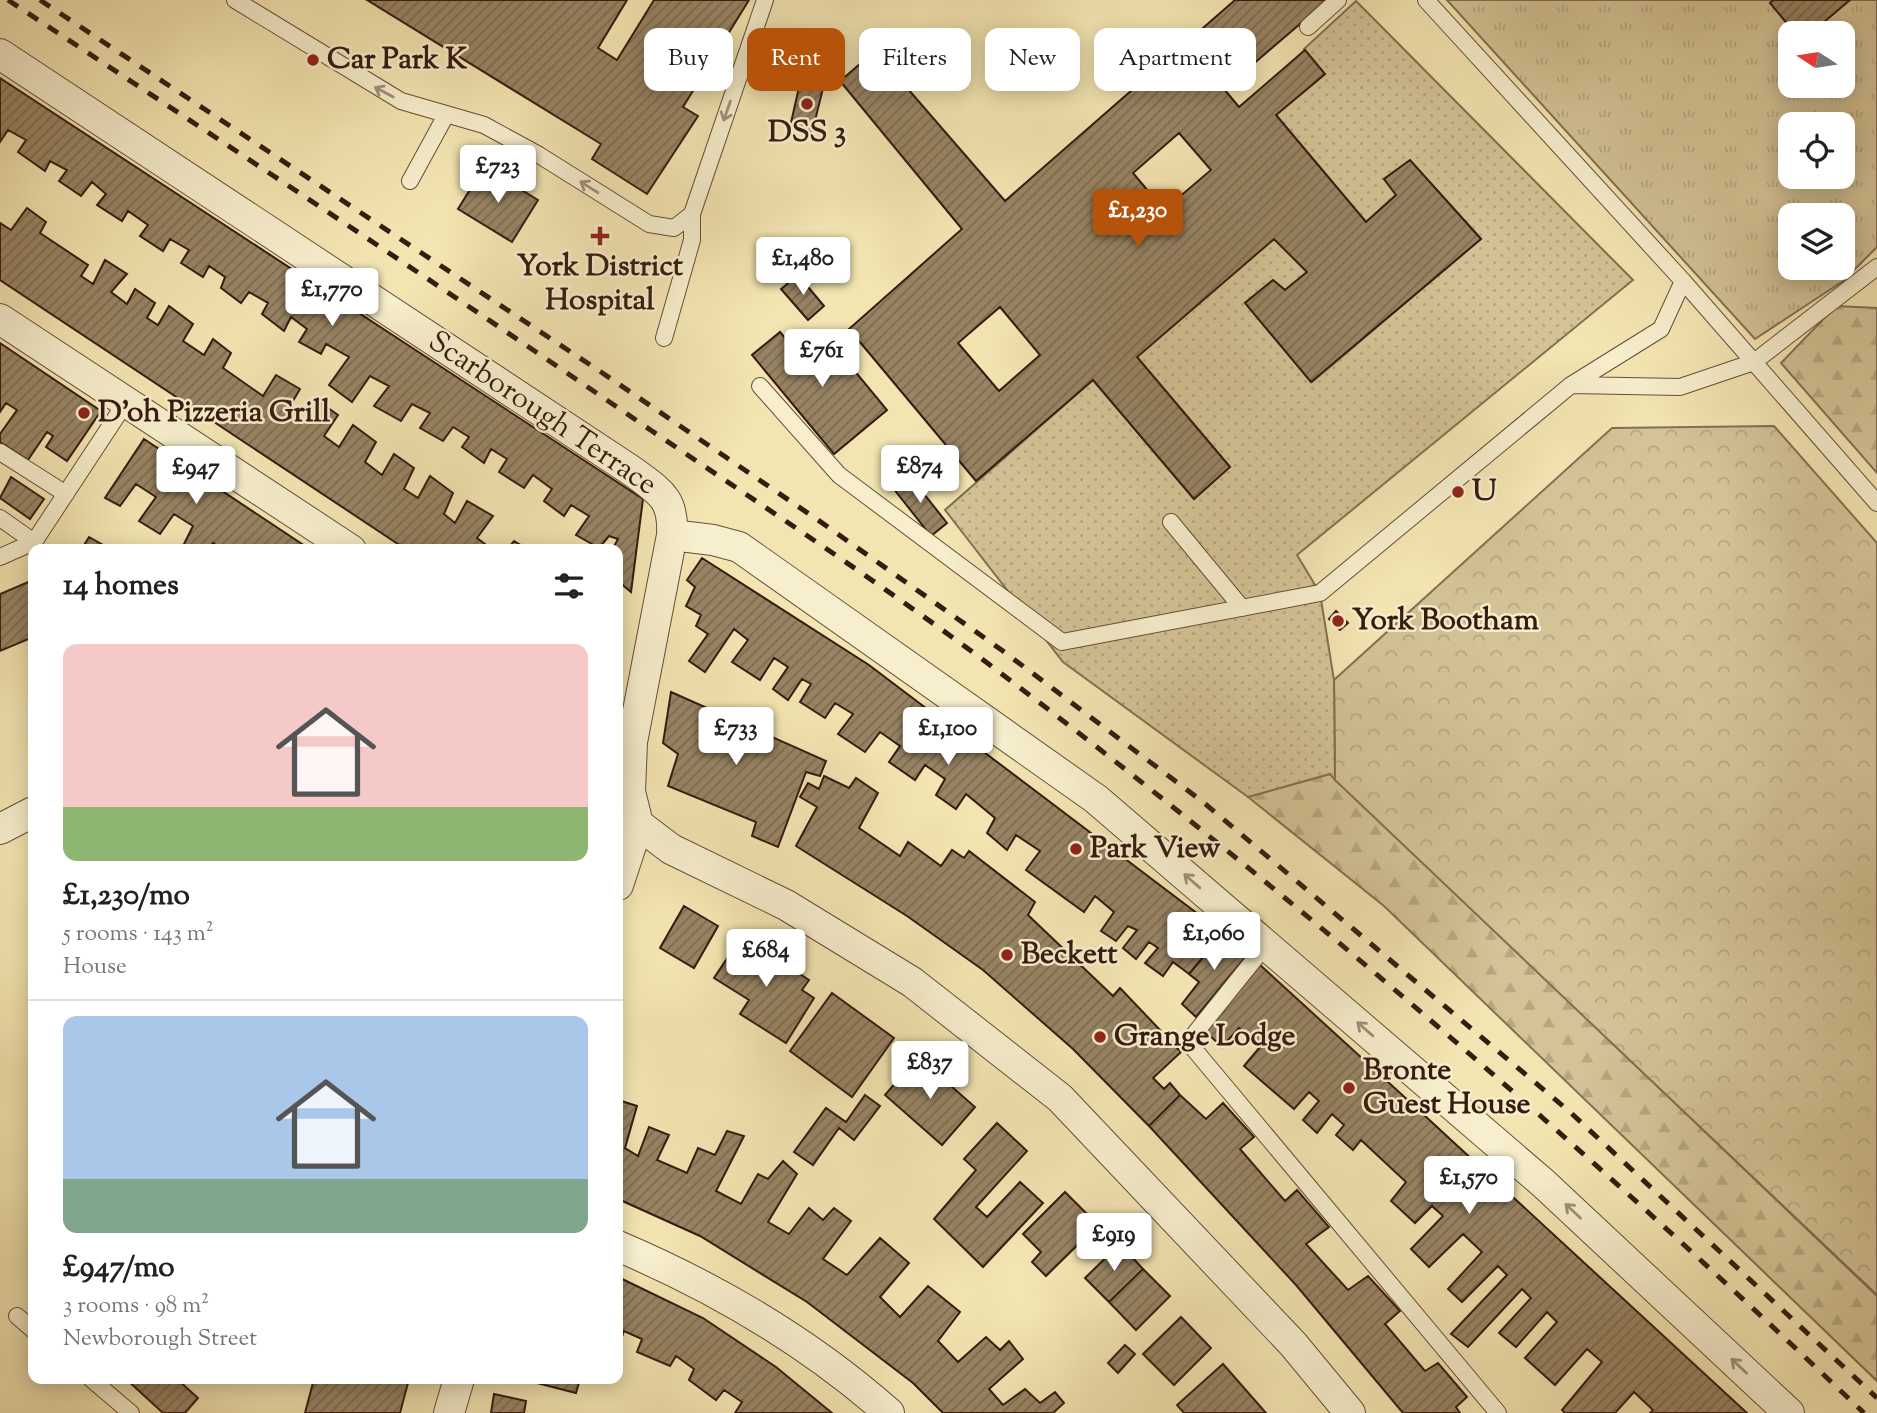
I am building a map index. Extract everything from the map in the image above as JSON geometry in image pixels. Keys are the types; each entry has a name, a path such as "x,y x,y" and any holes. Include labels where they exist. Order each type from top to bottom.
{"street":[{"name":"Scarborough Terrace","path":"0,54 632,471 663,495 670,507 672,535"},
{"path":"0,319 342,544"},
{"path":"623,870 638,824 630,792 625,733 672,535 713,540 739,547 1096,799 1543,1183 1789,1413"},
{"path":"0,829 28,815"},
{"path":"638,824 671,849 786,905 912,982 1060,1098 1293,1344 1350,1413"},
{"path":"623,1248 740,1307 854,1382 889,1413"},
{"path":"449,1413 458,1384"}],"lane":[{"path":"235,0 401,101 446,115 462,117 495,131 649,224 674,228 692,214"},
{"path":"664,338 692,240 692,214 765,0"},
{"path":"1308,27 1338,0"},
{"path":"1426,0 1683,281 1877,503"},
{"path":"410,181 446,115"},
{"path":"1571,385 1680,387 1754,362 1877,267"},
{"path":"760,386 839,475 1062,642 1320,593 1571,385 1661,329 1683,281"},
{"path":"29,544 34,542 126,402"},
{"path":"0,452 62,500"},
{"path":"0,518 34,542"},
{"path":"1171,522 1242,608"},
{"path":"0,557 28,545"},
{"path":"1266,944 1188,1042 1498,1413"},
{"path":"17,1316 28,1326"},
{"path":"97,1384 131,1413"}],"green space":[{"path":"1447,0 1877,0 1877,247 1855,269 1855,203 1778,203 1778,280 1843,281 1755,339"},
{"path":"1356,1 1633,280 1297,555 1320,593 1334,680 1335,780 1330,774 1248,797 1063,662 945,510 1093,380 1194,499 1230,467 1137,357 1274,239 1307,272 1285,290 1273,280 1245,303 1312,382 1481,239 1410,160 1384,179 1396,195 1366,222 1276,115 1325,74 1304,49"},
{"path":"1836,306 1877,308 1877,473 1781,363"},
{"path":"1774,426 1877,543 1877,1295 1335,780 1334,680 1612,428"},
{"path":"1330,774 1877,1296 1877,1381 1384,906 1248,797"}],"building":[{"name":"York District Hospital","path":"367,0 627,0 598,48 617,60 654,0 749,0 732,28 644,28 644,91 693,91 683,107 698,116 647,194 592,159 601,144"},
{"path":"1235,0 1328,0 1256,62 1256,28 1203,28"},
{"path":"1773,0 1850,0 1825,21 1785,21 1770,3"},
{"path":"1305,50 1325,74 1276,115 1366,222 1396,195 1384,179 1410,160 1481,239 1311,382 1245,303 1273,280 1285,290 1307,272 1274,239 1137,357 1230,467 1194,499 1093,380 976,481 849,329 962,229 845,87 845,77 859,65 859,91 910,91 1005,201 1131,91 1226,91 1239,107","holes":["1179,133 1211,170 1164,210 1133,173","1000,307 1040,355 999,391 958,343"]},
{"path":"0,78 643,499 631,592 623,585 623,544 615,544 618,539 609,536 602,544 592,544 576,535 589,516 571,505 564,516 544,501 552,489 533,475 524,488 499,472 507,459 491,449 484,463 462,447 469,437 453,427 443,441 420,428 430,413 412,404 401,421 374,406 389,386 370,376 352,402 329,385 349,357 326,344 321,354 299,342 307,329 291,317 284,331 262,314 268,303 249,292 241,303 221,288 225,277 209,266 203,277 181,263 189,250 170,239 163,251 140,236 148,225 128,211 122,221 97,205 106,194 92,182 81,196 59,181 67,170 50,161 45,171 18,152 26,140 8,130 0,142"},
{"name":"DSS 3","path":"798,91 822,91 812,133 790,127"},
{"path":"484,167 538,200 512,242 458,209"},
{"path":"27,208 46,222 40,233 88,265 81,276 93,284 105,260 127,274 111,292 127,304 135,289 155,303 147,318 158,325 169,306 193,324 183,341 204,355 213,339 231,353 223,368 263,396 276,375 300,389 287,411 305,421 318,401 338,415 324,436 339,447 353,425 376,442 365,462 382,475 394,454 414,468 404,489 418,498 430,476 453,493 444,514 455,523 467,501 493,516 477,538 485,544 398,544 0,280 0,223 11,230"},
{"path":"798,275 824,306 808,320 781,289"},
{"path":"780,332 800,356 825,335 887,410 834,454 752,355"},
{"path":"0,343 101,411 67,461 46,447 53,436 47,432 28,460 0,442 0,434 17,410 6,403 0,412"},
{"path":"144,439 302,544 184,544 193,526 174,514 160,534 139,521 156,497 136,484 120,506 105,498"},
{"path":"909,475 947,523 931,536 893,488"},
{"path":"11,477 44,499 30,519 0,498"},
{"path":"89,537 101,544 85,544"},
{"path":"702,558 869,665 1223,933 1189,974 1173,962 1163,976 1145,963 1158,948 1149,942 1136,959 1123,948 1137,930 1128,926 1116,941 1101,931 1114,912 1095,896 1084,912 1026,870 1040,851 1016,835 1007,850 987,833 995,818 966,794 956,809 936,795 945,779 925,765 915,780 889,762 900,746 880,732 865,752 838,734 853,714 835,703 825,718 800,702 811,684 802,679 788,700 773,689 788,667 774,658 760,680 732,662 748,640 734,629 705,672 689,661 708,634 696,626 701,615 686,606 695,587 687,580"},
{"path":"28,582 28,639 0,651 0,594"},
{"name":"York Bootham","path":"1336,611 1348,623 1340,630 1329,619"},
{"path":"671,692 826,761 820,776 806,772 778,847 752,836 756,822 668,786 678,754 663,743"},
{"path":"824,776 849,788 856,778 878,793 859,828 900,856 908,842 941,866 952,850 964,858 969,851 1035,902 1028,915 1113,996 1120,988 1181,1052 1153,1078 1164,1089 1170,1083 1180,1095 1149,1126 1073,1049 983,970 907,916 796,846 817,807 800,797 808,783 819,789"},
{"path":"684,906 718,926 694,968 660,948"},
{"path":"1223,933 1248,954 1196,1017 1182,1004 1199,982 1189,974"},
{"path":"742,936 809,980 802,990 814,998 786,1043 740,1014 749,1000 714,978"},
{"path":"1259,964 1747,1413 1650,1413 1653,1410 1634,1392 1615,1413 1565,1413 1562,1410 1602,1362 1587,1349 1555,1385 1525,1358 1557,1322 1547,1312 1516,1347 1499,1333 1531,1298 1522,1289 1468,1347 1451,1334 1507,1275 1498,1266 1462,1302 1448,1289 1482,1252 1463,1234 1429,1267 1411,1249 1443,1216 1432,1206 1415,1223 1391,1201 1406,1182 1361,1140 1353,1150 1336,1135 1344,1125 1332,1114 1317,1133 1303,1120 1319,1101 1309,1092 1294,1109 1244,1066 1260,1047 1239,1028 1222,1047 1206,1032"},
{"path":"832,993 894,1038 852,1097 790,1051"},
{"path":"918,1057 975,1107 942,1145 885,1095"},
{"path":"865,1095 880,1106 854,1140 839,1128 813,1165 794,1152 826,1108 846,1122"},
{"path":"1180,1095 1206,1119 1223,1103 1254,1137 1240,1149 1285,1201 1297,1190 1329,1227 1306,1244 1348,1290 1368,1276 1400,1311 1385,1324 1425,1371 1438,1363 1467,1397 1456,1407 1460,1413 1403,1413 1296,1285 1149,1126"},
{"path":"623,1102 637,1106 625,1148 638,1156 649,1127 669,1135 657,1160 687,1173 698,1148 715,1155 727,1131 744,1136 716,1191 741,1204 758,1174 768,1179 783,1161 797,1174 768,1222 789,1234 809,1208 823,1220 834,1208 851,1221 823,1259 847,1275 880,1238 909,1263 880,1297 900,1317 928,1286 960,1312 938,1341 958,1362 986,1337 1000,1350 1009,1341 1023,1359 989,1389 1003,1405 1025,1389 1040,1403 1055,1392 1064,1403 1053,1413 943,1413 913,1383 807,1302 700,1236 623,1201"},
{"path":"997,1123 1027,1151 976,1207 987,1217 1020,1182 1043,1203 983,1267 934,1219 976,1170 964,1159"},
{"path":"1065,1192 1098,1225 1046,1276 1032,1262 1041,1252 1023,1234"},
{"path":"1120,1244 1143,1269 1109,1302 1085,1278"},
{"path":"1143,1269 1170,1296 1136,1330 1109,1302"},
{"path":"623,1279 703,1318 776,1367 832,1413 735,1413 742,1402 724,1390 716,1400 689,1380 694,1369 676,1356 670,1366 637,1352 642,1339 624,1331 623,1334"},
{"path":"1181,1317 1211,1348 1174,1385 1143,1354"},
{"path":"1125,1345 1135,1354 1118,1373 1108,1363"},
{"path":"1223,1364 1266,1413 1184,1413 1177,1405"},
{"path":"131,1384 183,1384 198,1398 185,1413 163,1413"},
{"path":"313,1384 408,1384 400,1413 305,1413"},
{"path":"541,1384 579,1384 576,1393"},
{"path":"494,1394 526,1401 524,1413 491,1413"}],"railway":[{"path":"8,0 780,517 990,665 1217,842 1438,1027 1653,1217 1864,1413"},
{"path":"40,0 601,372 818,520 1003,651 1203,802 1570,1112 1877,1398"}],"place":[{"name":"Car Park K","path":"313,60"},
{"name":"DSS 3","path":"807,104"},
{"name":"York District Hospital","path":"600,236"},
{"name":"D'oh Pizzeria Grill","path":"84,413"},
{"name":"U","path":"1458,492"},
{"name":"York Bootham","path":"1338,621"},
{"name":"Park View","path":"1076,849"},
{"name":"Beckett","path":"1007,955"},
{"name":"Grange Lodge","path":"1100,1037"},
{"name":"Bronte Guest House","path":"1349,1088"}]}
